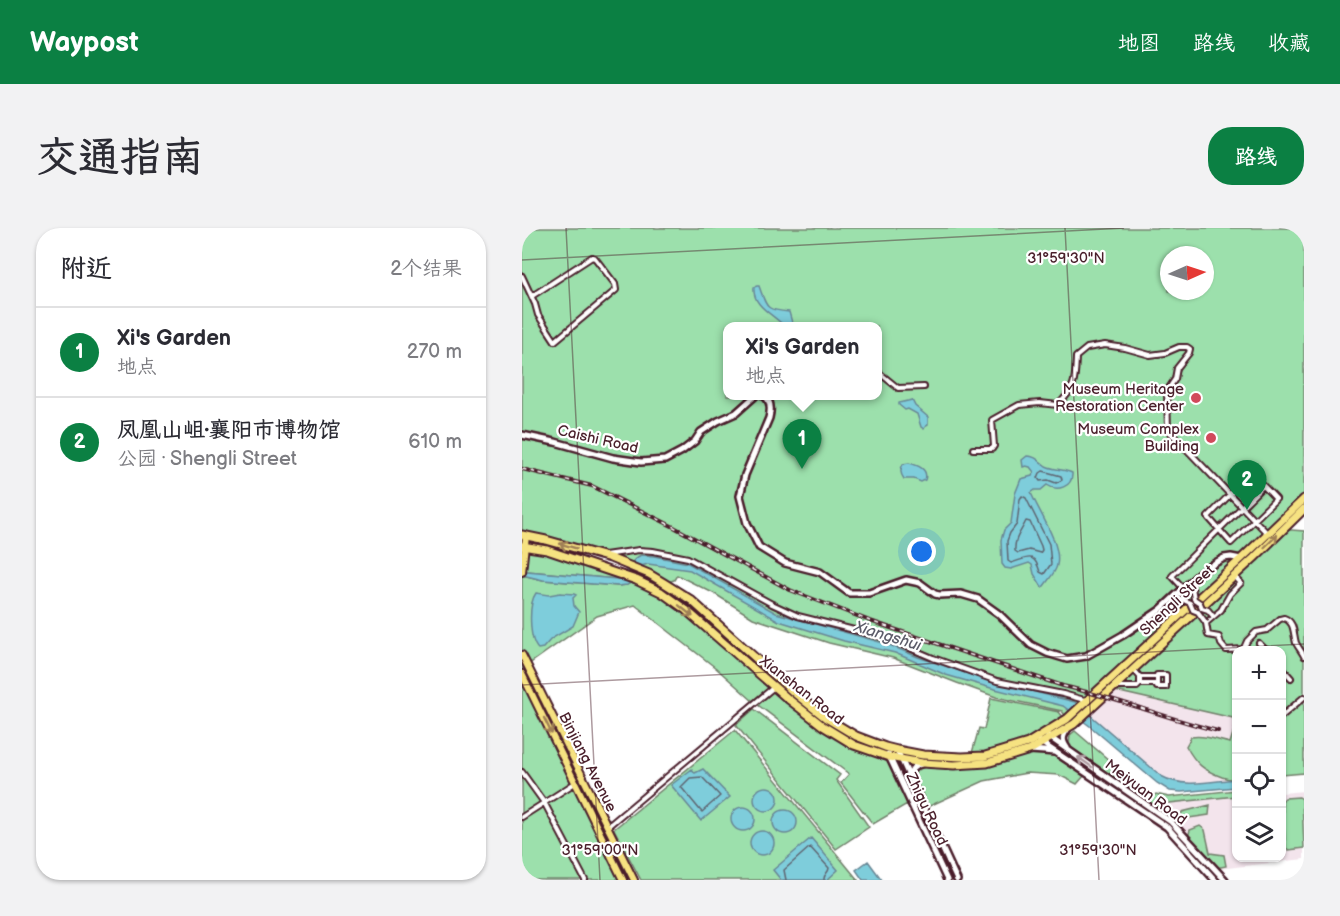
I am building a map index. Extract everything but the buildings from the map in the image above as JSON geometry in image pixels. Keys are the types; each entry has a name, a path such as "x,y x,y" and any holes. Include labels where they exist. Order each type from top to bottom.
{"highway":[{"name":"Shengli Street","path":"1070,723 1304,499"},
{"name":"Shengli Street","path":"1088,705 1115,687 1304,509"},
{"path":"524,535 600,555"},
{"path":"523,547 547,550"},
{"name":"Xianshan Road","path":"547,550 636,580 661,592 686,610 774,687 823,726 854,745 891,760 900,758 954,765 987,763 1028,750 1070,723"},
{"name":"Xianshan Road","path":"600,555 639,570 691,600 792,691 826,718 856,736 897,750 954,758 985,756 1039,741"}],"main road":[{"path":"522,572 524,535"},
{"path":"523,561 527,553 547,550"},
{"name":"Binjiang Avenue","path":"522,655 634,880"},
{"name":"Binjiang Avenue","path":"522,674 623,880"}],"street":[{"path":"522,234 526,228"},
{"path":"522,276 532,296 537,315 555,341 616,290 615,284 592,257 532,296"},
{"path":"973,449 992,449 994,447 992,420 1019,405 1040,403 1058,405 1069,394 1075,383 1076,357 1087,348 1105,345 1150,355 1187,346 1190,349 1189,353 1177,368 1175,379 1167,391 1168,430 1267,533"},
{"path":"882,375 898,387 924,387"},
{"name":"Caishi Road","path":"522,435 613,458 641,462 665,460 695,441 701,432 718,421 736,414 751,400"},
{"path":"769,400 771,410 769,418 740,496 747,523 759,547 785,563 820,573 849,593 868,593 906,580 920,583 935,594 961,594 978,599 999,614 1030,645 1067,659 1086,656 1123,635 1160,610 1215,563 1224,558 1241,559"},
{"path":"1251,472 1275,499 1231,543 1208,517 1230,494 1251,472"},
{"path":"1183,589 1172,576 1263,486"},
{"path":"600,555 639,550 688,558 798,616 886,638 997,681 1063,694 1088,705"},
{"path":"1206,623 1221,610 1230,594 1241,583 1234,576"},
{"path":"1213,616 1194,599 1190,585 1183,589 1179,598 1190,603 1193,610 1198,612 1206,623 1208,635 1219,637 1226,650 1232,650"},
{"path":"1190,603 1194,599"},
{"path":"1245,646 1256,632 1267,630 1284,618 1291,621 1297,644 1304,656"},
{"path":"1133,670 1140,677 1166,675 1166,687 1157,687 1157,677"},
{"path":"1286,673 1292,678"},
{"path":"1140,677 1140,684"},
{"path":"1149,677 1149,684"},
{"path":"1115,687 1157,684"},
{"path":"607,827 774,687"},
{"path":"1286,709 1304,697"},
{"path":"1070,723 1063,737 1070,752"},
{"name":"Meiyuan Road","path":"1047,736 1171,822 1225,880"},
{"name":"Meiyuan Road","path":"1039,741 1167,827 1215,880"},
{"name":"Zhigu Road","path":"885,747 947,880"},
{"name":"Zhigu Road","path":"897,750 957,880"},
{"path":"1028,750 1057,753"},
{"path":"910,780 910,772 914,767 925,763"},
{"path":"522,772 544,803 585,880"},
{"path":"522,817 576,783"}],"shaded area":[{"path":"1066,676 1113,692 1232,718 1230,744 1212,738 1206,771 1231,780 1181,784 1171,781 1161,776 1089,714"},
{"path":"1304,791 1304,859 1286,861 1286,793"},
{"path":"1232,797 1232,862 1278,862 1219,869 1159,804"}],"green space":[{"path":"522,228 1304,228 1304,504 1278,529 1304,531 1304,773 1286,775 1286,646 1232,646 1232,718 1111,690 1193,613 1188,608 1100,688 1113,692 1071,724 1062,711 996,697 893,658 829,643 753,618 715,594 677,575 674,580 664,583 639,570 522,535","holes":["1276,530 1272,540 1205,603 1200,597"]},
{"path":"525,547 547,550 622,577 617,579 527,571 522,569"},
{"path":"522,575 543,580 618,586 627,585 632,581 659,594 694,621 806,718 853,749 911,764 956,769 986,766 1045,747 1084,776 1077,784 1059,775 1027,773 984,781 912,814 907,804 873,824 841,783 849,774 754,702 716,668 635,605 597,616 522,669"},
{"path":"522,674 623,880 522,880"},
{"path":"991,698 1059,712 1064,718 1026,742 984,753 972,753 979,728 984,729"},
{"path":"754,709 840,775 836,780 869,827 836,849 736,725"},
{"path":"735,730 858,880 641,880 614,829"},
{"path":"1075,731 1152,797 1156,794 1169,797 1232,790 1232,796 1160,804 1165,813 1069,746 1070,735"},
{"path":"1191,737 1211,738 1230,743 1232,737 1232,779 1224,778 1205,769 1186,746"},
{"path":"1286,798 1302,799 1304,848 1289,850 1286,848"},
{"path":"1210,805 1209,815 1182,819 1182,812"},
{"path":"1200,826 1205,830 1210,853 1224,855 1226,866 1216,868 1188,837 1190,830"}],"water":[{"path":"759,286 771,309 789,312 792,322 779,322 764,309 756,299 754,287"},
{"path":"912,400 915,406 928,417 928,425 924,429 921,427 917,414 899,405 899,403"},
{"path":"1027,456 1035,458 1046,466 1072,473 1070,482 1064,487 1055,488 1047,485 1031,493 1053,538 1058,557 1055,570 1042,587 1029,563 1011,569 1005,568 1002,564 1001,540 1004,530 1011,523 1015,494 1021,479 1032,476 1034,472 1030,467 1023,467 1022,460"},
{"path":"909,463 924,470 925,480 921,482 904,479 901,468 903,464"},
{"name":"Xiangshui","path":"654,556 688,563 776,613 887,644 987,680 1075,702 1161,776 1189,783 1232,779 1232,787 1170,791 1157,783 1063,706 946,675 895,653 844,641 779,621 690,570 648,564 641,566 631,583 618,586 543,580 522,575 522,569 617,579 624,574 637,557"},
{"path":"536,593 574,594 576,595 573,598 574,606 579,612 573,626 551,639 543,648 538,649 533,638 531,622 533,598"},
{"path":"692,769 695,773 703,769 730,797 701,821 671,785"},
{"path":"766,787 775,790 778,799 775,808 766,811 757,808 754,799 757,790"},
{"path":"743,807 752,810 755,819 752,828 743,831 734,828 731,819 734,810"},
{"path":"785,810 794,813 797,822 794,831 785,834 776,831 773,822 776,813"},
{"path":"762,831 771,834 774,843 771,852 762,855 753,852 750,843 753,834"},
{"path":"811,838 838,870 827,880 781,880 773,870"},
{"path":"868,861 882,880 863,880 856,870"}],"railway":[{"path":"522,469 592,486 790,590 870,621 1063,686 1218,731"}],"place":[{"name":"Museum Heritage Restoration Center","path":"1196,398"},
{"name":"Museum Complex Building","path":"1211,438"},
{"name":"Xi's Garden","path":"802,469"},
{"name":"凤凰山岨·襄阳市博物馆","path":"1247,510"}]}
